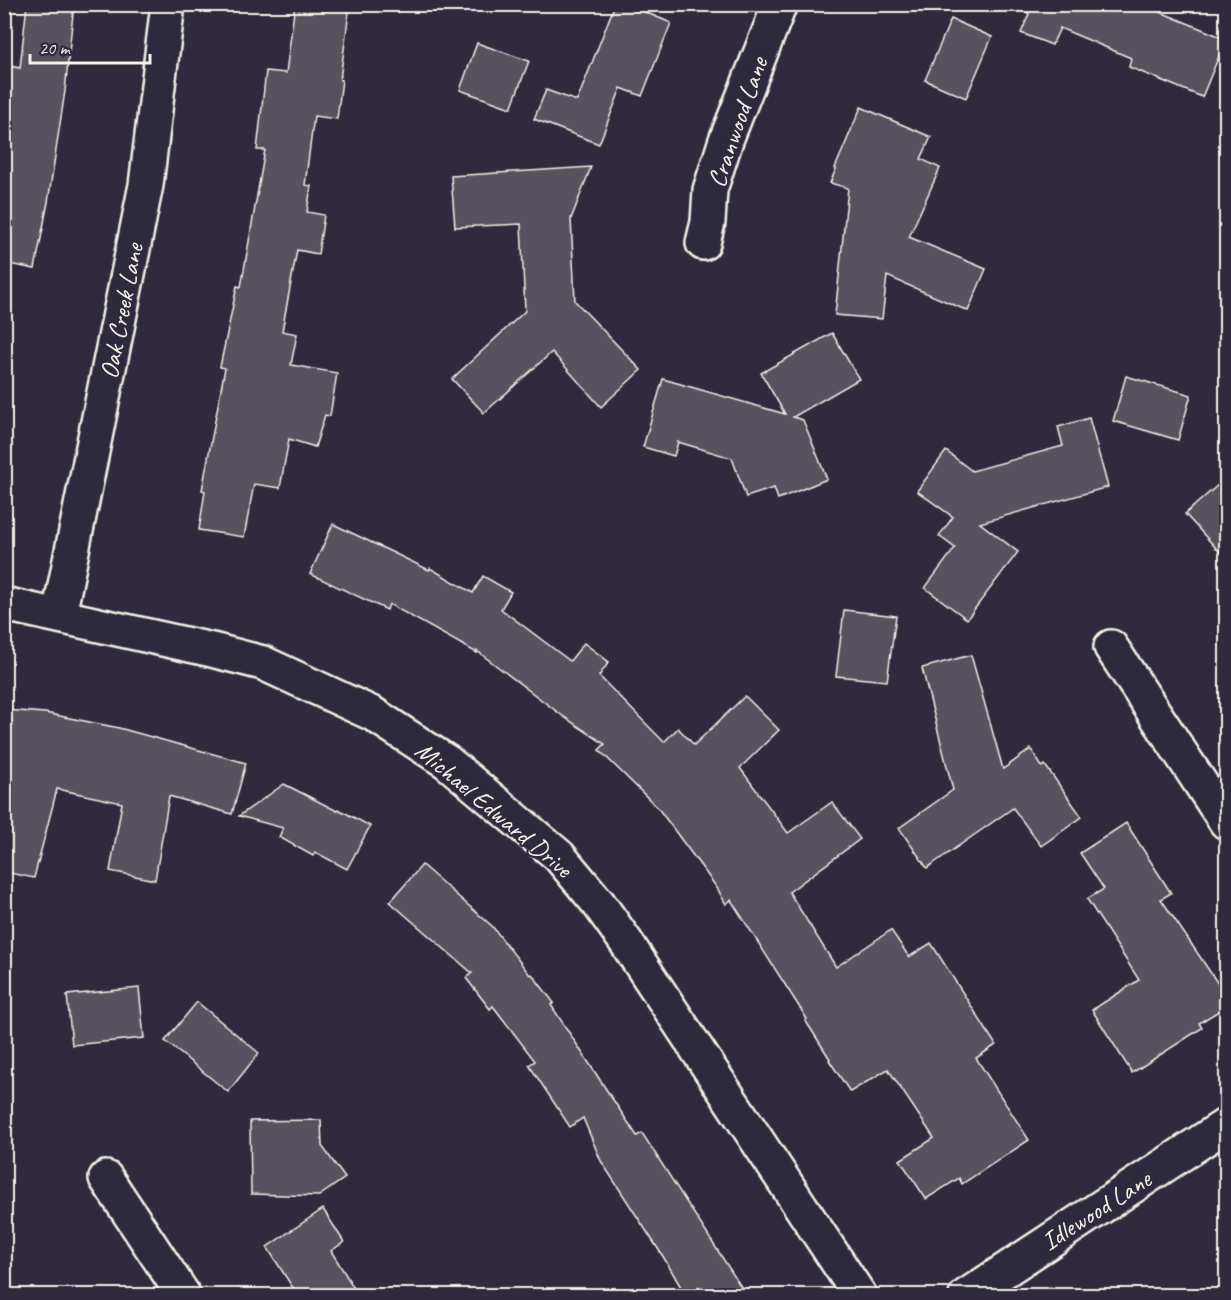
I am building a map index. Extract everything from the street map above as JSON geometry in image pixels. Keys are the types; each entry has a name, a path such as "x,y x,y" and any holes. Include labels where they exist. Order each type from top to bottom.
{"street":[{"name":"Oak Creek Lane","path":"59,615 146,185 168,4"},
{"name":"Cranwood Lane","path":"703,243 708,222 710,190 726,140 780,4"},
{"name":"Michael Edward Drive","path":"4,604 263,663 373,714 447,762 559,856 599,904 860,1296"},
{"path":"1111,647 1227,822"},
{"name":"Idlewood Lane","path":"966,1296 1227,1125"},
{"path":"106,1178 184,1296"}],"building":[{"path":"27,4 74,4 65,91 35,269 4,263 4,65 20,68"},
{"path":"295,4 350,4 337,119 314,116 305,185 311,186 307,212 324,215 318,254 297,250 282,331 297,334 291,365 337,373 330,416 325,415 315,447 289,439 280,488 254,484 244,537 199,530 205,491 202,490 225,368 220,367 237,286 241,287 265,150 257,150 266,71 286,73"},
{"path":"615,4 626,4 671,23 642,96 621,88 599,144 534,119 546,90 577,101"},
{"path":"1006,4 1141,4 1226,39 1202,97 1129,67 1131,58 1060,28 1052,45 1021,33 1029,14"},
{"path":"951,19 992,37 966,98 925,80"},
{"path":"477,43 529,61 511,108 460,90"},
{"path":"861,107 931,137 921,159 940,168 909,237 986,269 968,311 887,276 882,319 835,315 848,188 830,183"},
{"path":"591,167 571,219 575,301 641,370 601,407 552,352 484,413 452,379 525,311 521,224 455,227 451,176"},
{"path":"832,333 859,379 793,417 803,420 827,479 778,499 774,488 746,497 732,458 678,442 674,456 643,447 663,379 785,414 761,373"},
{"path":"1126,376 1191,395 1178,440 1113,421"},
{"path":"1089,418 1108,487 980,523 1018,552 967,619 925,588 955,548 939,536 953,517 917,491 946,451 972,471 1063,446 1058,427"},
{"path":"1227,477 1227,560 1185,514"},
{"path":"333,524 429,570 430,568 473,593 483,576 511,592 501,609 570,661 584,643 609,662 599,676 664,742 678,728 694,745 745,696 779,730 740,768 788,833 832,802 860,839 789,892 836,967 891,930 909,957 931,943 996,1045 976,1058 1029,1140 962,1184 959,1178 926,1199 900,1160 934,1138 888,1069 850,1092 805,1020 807,1019 731,900 726,904 717,888 658,808 599,750 605,744 564,717 477,651 477,653 389,604 387,610 310,574"},
{"path":"844,610 896,616 887,681 836,676"},
{"path":"971,655 1003,769 1031,749 1042,767 1045,765 1082,817 1041,846 1013,808 927,868 899,828 953,790 922,668"},
{"path":"4,710 45,713 119,728 246,763 232,814 169,796 155,880 110,871 122,803 57,789 34,878 4,872"},
{"path":"284,784 370,826 347,869 315,852 313,856 279,837 283,828 239,816"},
{"path":"1126,823 1171,893 1161,899 1227,997 1227,1006 1199,1023 1202,1028 1132,1073 1092,1010 1139,980 1087,899 1104,889 1080,853"},
{"path":"422,865 492,926 554,1003 551,1005 602,1083 637,1136 642,1133 747,1296 686,1296 601,1161 583,1118 570,1127 529,1065 535,1061 493,1006 490,1009 466,978 472,973 390,902"},
{"path":"139,988 144,1038 72,1045 67,995"},
{"path":"197,1002 259,1053 228,1092 165,1041"},
{"path":"321,1120 322,1146 345,1178 319,1196 251,1194 250,1121"},
{"path":"323,1209 344,1242 331,1251 359,1296 298,1296 267,1247"}]}
